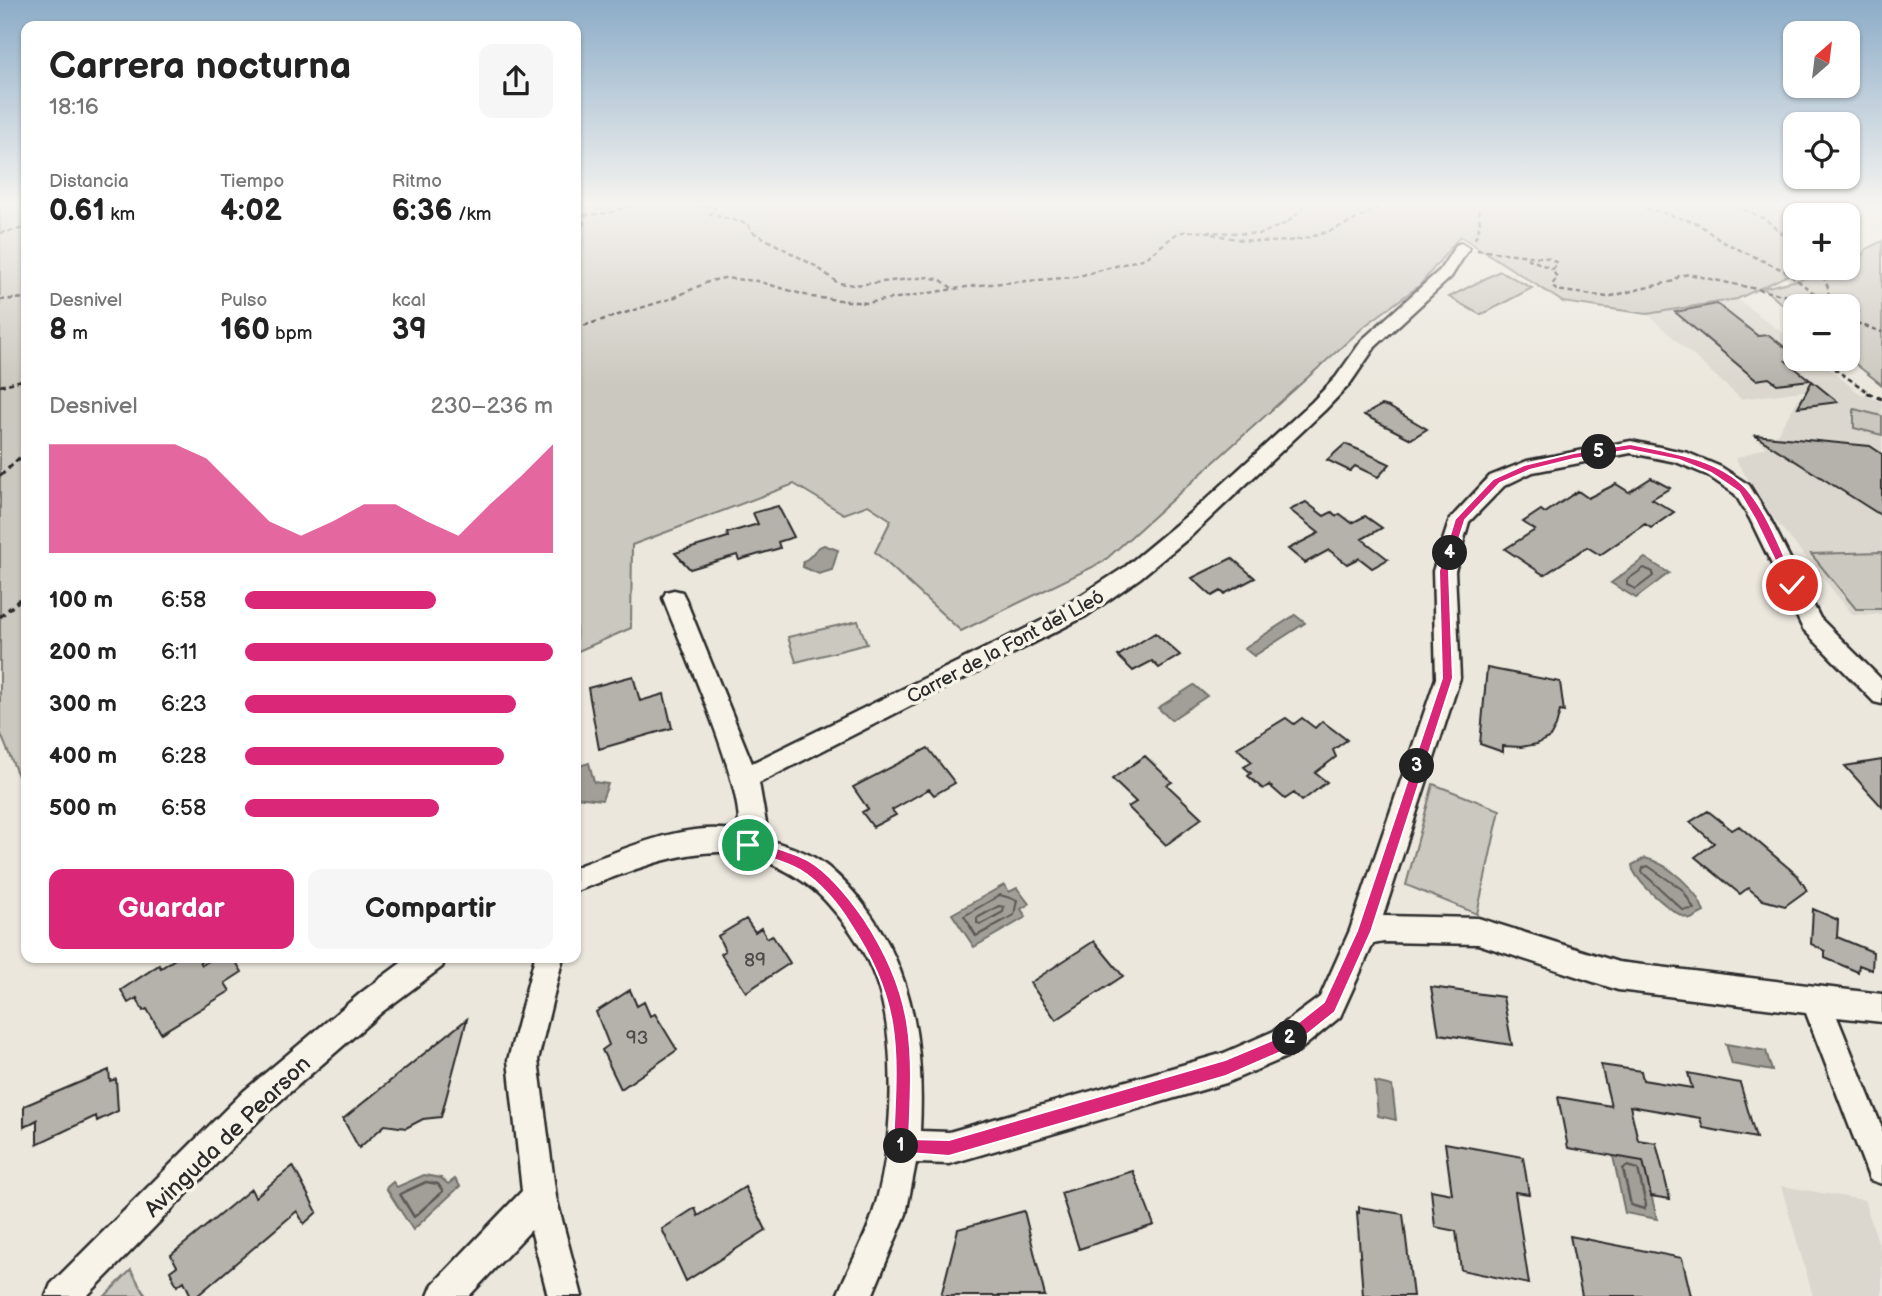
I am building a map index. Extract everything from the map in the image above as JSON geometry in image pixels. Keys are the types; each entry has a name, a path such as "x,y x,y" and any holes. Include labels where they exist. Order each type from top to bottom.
{"street":[{"name":"Carrer de la Font del Lleó","path":"745,778 1049,627 1117,586 1164,549 1340,385 1369,343 1434,284 1452,263"},
{"path":"901,1147 949,1148 1226,1068 1285,1042 1330,1007 1364,932 1448,678 1444,571 1460,519 1497,481 1527,467 1630,447 1681,457 1714,471 1742,490 1760,519 1811,624 1882,695"},
{"path":"674,598 745,778 753,823 748,845"},
{"path":"581,877 598,869 676,848 721,840 748,845 804,866 844,904 878,953 896,999 902,1031 905,1058 901,1147 892,1203 854,1296"},
{"path":"1364,932 1384,929 1478,931 1618,976 1882,1007"},
{"name":"Avinguda de Pearson","path":"63,1296 255,1102 372,1002 424,963"},
{"path":"547,963 523,1060 539,1197 565,1296"},
{"path":"1816,1001 1882,1168"},
{"path":"444,1296 539,1197"}],"path":[{"path":"807,263 817,267 833,282 855,285 925,277 946,282 952,288"},
{"path":"581,326 673,298 710,281 724,278 757,281 812,298 866,303 952,288 1075,277 1126,263"},
{"path":"1538,263 1552,270 1557,277 1552,285 1556,290 1578,295 1606,297 1674,281 1679,276 1689,274 1765,293 1784,294"},
{"path":"1552,270 1557,263"},
{"path":"1773,263 1815,294"},
{"path":"0,300 21,298"},
{"path":"1860,324 1881,332"},
{"path":"1837,371 1866,392 1882,399"},
{"path":"0,386 21,380"},
{"path":"0,475 21,456"},
{"path":"0,617 21,598"}],"shaded area":[{"path":"0,263 21,263 21,783 0,732"},
{"path":"581,263 1438,263 1420,285 1366,325 1103,562 961,631 875,552 891,520 868,505 844,514 794,484 632,545 631,628 581,650"},
{"path":"1503,263 1783,263 1783,277 1737,299 1647,314 1563,302"},
{"path":"1860,263 1882,263 1882,385 1860,368 1860,294 1783,294 1783,305 1763,288 1798,280 1860,280"},
{"path":"1500,271 1532,288 1481,315 1449,297"},
{"path":"1737,299 1783,333 1783,371 1832,371 1859,393 1882,402 1882,614 1853,615 1775,520 1735,459 1766,447 1758,440 1777,434 1799,398 1818,395 1812,390 1741,399 1647,314"},
{"path":"1854,409 1882,416 1882,435 1854,428"},
{"path":"1882,552 1882,609 1856,609 1811,554"},
{"path":"858,621 867,644 796,662 788,637"},
{"path":"1433,784 1500,810 1477,914 1406,885"},
{"path":"1781,1186 1864,1200 1882,1253 1882,1296 1813,1296"},
{"path":"131,1270 146,1296 105,1296"}],"water":[{"path":"824,545 838,550 832,570 819,574 803,567 803,561"},
{"path":"1645,558 1669,573 1636,598 1611,583"},
{"path":"1295,615 1305,623 1254,656 1244,648"},
{"path":"1194,685 1207,696 1171,720 1158,708"},
{"path":"589,763 594,782 608,784 602,800 581,798 581,765"},
{"path":"1645,858 1663,866 1689,886 1704,912 1691,919 1675,912 1658,899 1633,870 1632,865"},
{"path":"1004,885 1009,892 1017,888 1029,904 1021,909 1026,917 974,947 952,914"},
{"path":"1726,1044 1766,1051 1772,1071 1732,1064"},
{"path":"1375,1082 1392,1086 1396,1120 1378,1116"},
{"path":"1613,1156 1643,1161 1657,1219 1625,1213"},
{"path":"424,1175 441,1178 448,1184 455,1179 460,1186 413,1230 386,1188 393,1182 397,1187"}],"building":[{"path":"1717,304 1758,336 1769,335 1783,346 1783,371 1799,371 1810,380 1777,384 1769,378 1756,380 1675,312"},
{"path":"1812,381 1823,390 1838,402 1798,407"},
{"path":"1382,405 1427,429 1411,439 1364,415"},
{"path":"1754,435 1870,446 1882,454 1882,516"},
{"path":"1345,444 1390,464 1378,477 1355,466 1350,471 1327,460"},
{"path":"1651,478 1670,488 1652,499 1674,512 1651,528 1645,524 1600,555 1587,547 1544,575 1505,549 1535,530 1523,522 1541,510 1545,513 1578,491 1588,498 1616,484 1629,492"},
{"path":"1306,502 1324,516 1332,512 1336,516 1340,514 1352,523 1365,516 1382,528 1362,539 1388,559 1372,568 1359,558 1347,564 1329,550 1305,563 1288,549 1319,533 1290,510"},
{"path":"778,506 794,537 778,542 780,548 739,560 737,555 690,569 675,553 728,537 727,533 758,524 753,513"},
{"path":"1232,558 1255,578 1224,594 1221,591 1212,596 1192,578"},
{"path":"1155,633 1180,655 1159,668 1152,661 1133,671 1118,656"},
{"path":"1487,668 1560,682 1564,712 1560,711 1550,737 1537,744 1503,746 1503,752 1480,744"},
{"path":"633,676 640,701 664,694 672,728 599,749 588,688"},
{"path":"1286,718 1294,724 1302,718 1315,728 1322,721 1347,740 1333,750 1336,757 1315,773 1327,782 1302,801 1294,793 1285,799 1269,785 1263,789 1248,776 1251,773 1244,767 1252,762 1237,748"},
{"path":"928,748 955,783 934,795 929,789 892,810 896,815 873,827 862,812 868,809 853,787"},
{"path":"1145,756 1172,782 1167,785 1202,818 1166,845 1128,807 1136,802 1112,779"},
{"path":"1882,760 1882,807 1845,766"},
{"path":"1708,811 1732,830 1739,826 1797,875 1807,890 1785,906 1763,900 1748,888 1740,894 1695,857 1714,843 1690,822"},
{"path":"1813,909 1838,920 1837,937 1873,952 1872,970 1859,965 1858,972 1825,958 1825,951 1811,944"},
{"path":"746,919 755,932 761,928 767,938 772,935 790,963 746,992 721,954 725,951 718,936"},
{"path":"1094,941 1123,976 1056,1020 1030,983"},
{"path":"169,963 237,963 242,972 225,983 230,991 161,1033 147,1009 143,1011 137,998 128,1003 121,990 159,965 161,968"},
{"path":"1431,987 1503,997 1512,1045 1439,1034"},
{"path":"630,990 637,1006 644,1002 650,1016 655,1014 677,1050 621,1089 602,1050 609,1045 596,1012"},
{"path":"467,1019 441,1117 423,1119 406,1128 385,1125 359,1148 343,1119"},
{"path":"1601,1065 1641,1071 1643,1080 1692,1088 1688,1073 1740,1083 1756,1138 1703,1128 1700,1118 1630,1106 1638,1140 1656,1143 1670,1199 1651,1196 1643,1161 1568,1148 1558,1097 1611,1106"},
{"path":"109,1070 110,1081 116,1079 118,1111 97,1121 96,1116 37,1144 37,1120 24,1127 24,1106"},
{"path":"1445,1143 1523,1157 1529,1194 1515,1192 1529,1284 1461,1270 1456,1231 1435,1227 1431,1190 1452,1194"},
{"path":"293,1166 317,1212 304,1224 297,1211 197,1296 191,1296 184,1281 177,1286 170,1271 177,1266 171,1255 251,1189 255,1197"},
{"path":"1133,1171 1154,1225 1079,1249 1061,1193"},
{"path":"745,1187 766,1230 686,1281 662,1229 695,1208 698,1216"},
{"path":"1359,1207 1403,1214 1413,1296 1363,1296 1357,1212 1359,1213"},
{"path":"1024,1211 1045,1296 941,1296 958,1229"},
{"path":"1570,1236 1682,1258 1691,1296 1582,1296"}],"route":[{"path":"748,845 804,866 832,889 851,912 878,953 896,999 905,1058 901,1147 949,1148 1226,1068 1285,1042 1330,1007 1364,932 1448,678 1444,571 1460,519 1497,481 1527,467 1630,447 1681,457 1714,471 1742,490 1760,519 1792,585"}]}
